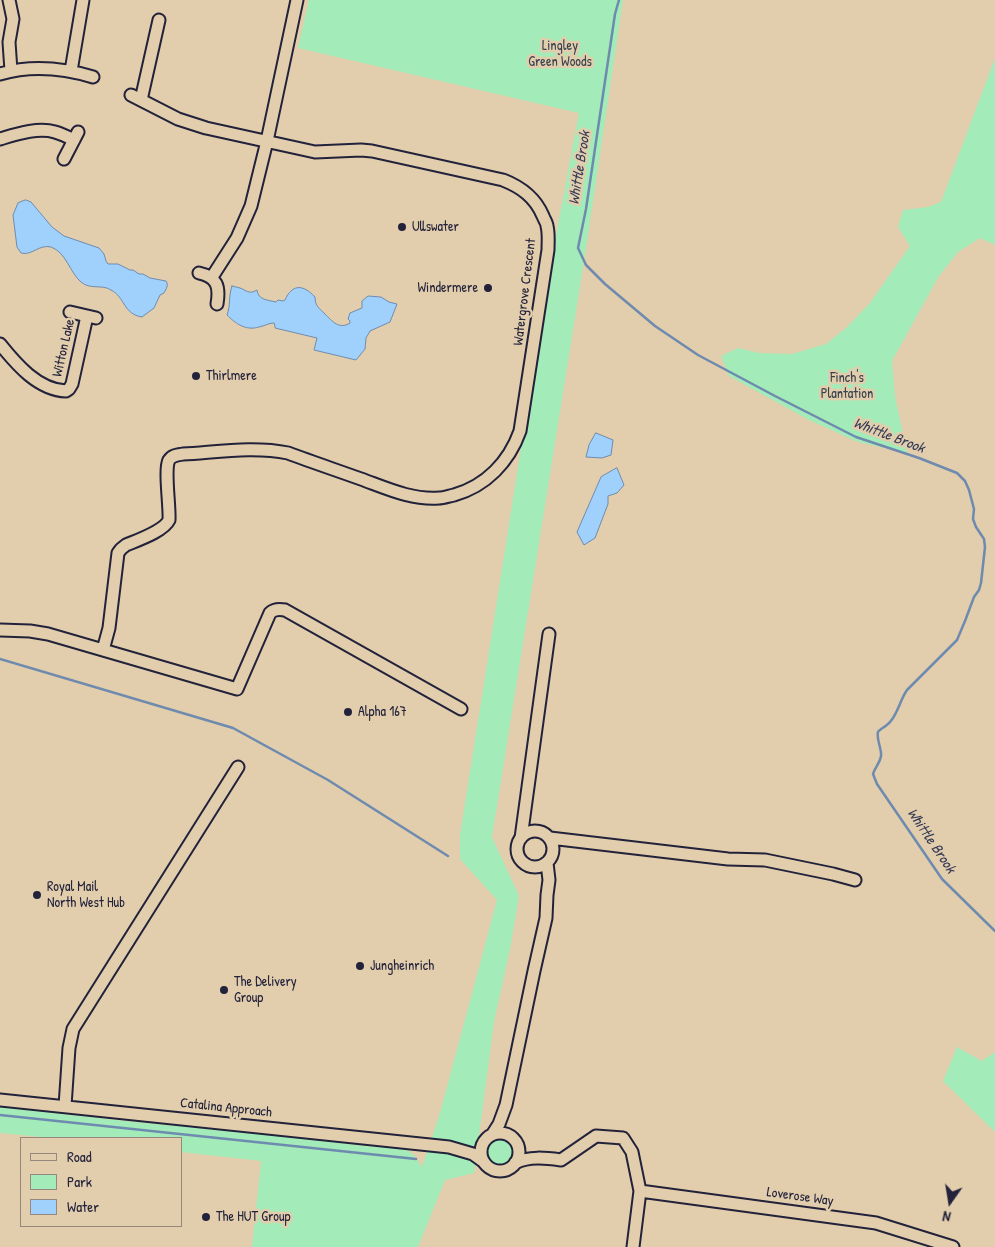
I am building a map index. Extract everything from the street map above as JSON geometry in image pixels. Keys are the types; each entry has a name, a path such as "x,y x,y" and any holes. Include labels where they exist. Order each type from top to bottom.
{"street":[{"path":"9,0 13,19 5,72 45,68 94,77"},
{"path":"71,72 83,0"},
{"path":"212,277 237,238 251,206 297,0"},
{"name":"Watergrove Crescent","path":"103,650 109,628 118,553 126,545 163,528 168,523 170,515 168,464 170,459 176,456 272,450 409,496 439,498 470,489 489,477 499,468 512,450 520,431 548,250 547,225 539,207 519,187 503,180 372,151 315,152 192,124 178,119 136,97 159,20"},
{"path":"0,139 44,130 76,136 64,159"},
{"path":"199,273 212,277 217,285 217,304"},
{"name":"Witton Lake","path":"0,344 18,365 34,379 54,389 66,391 70,389 72,384 91,317 70,312"},
{"path":"0,630 41,633 237,689 270,613 273,610 285,610 461,709"},
{"path":"521,838 549,634"},
{"path":"65,1106 69,1048 73,1029 238,767"},
{"path":"525,802 536,831"},
{"path":"547,895 540,880 518,855 517,849 521,838 530,832 542,832 553,843 550,859 546,918 506,1105 499,1124 483,1144 482,1156 488,1166 498,1170 508,1169 515,1163 525,1159 561,1160 596,1136 623,1138 632,1152 640,1191 633,1247"},
{"path":"550,838 728,859 765,860 855,880"},
{"path":"530,867 542,866 564,846 576,840"},
{"name":"Catalina Approach","path":"0,1100 449,1147 474,1154 484,1162"},
{"path":"506,1105 508,1126 519,1153 515,1163"},
{"path":"489,1137 498,1133 504,1133 526,1150 549,1159"},
{"name":"Catalina Approach","path":"449,1147 474,1144 489,1137"},
{"name":"Loverose Way","path":"640,1191 876,1223 953,1247"}],"green space":[{"name":"Lingley Green Woods","path":"309,0 623,0 585,255 492,837 519,896 494,1022 474,1173 445,1180 418,1247 252,1247 261,1161 182,1152 182,1137 42,1137 0,1133 0,1107 406,1149 414,1155 422,1167 440,1113 497,900 460,859 460,835 546,289 579,113 298,48"},
{"name":"Finch's Plantation","path":"995,58 995,245 980,238 958,252 939,276 892,361 895,396 907,453 858,442 809,420 729,376 721,356 738,348 759,353 792,354 826,344 847,327 869,304 910,246 898,227 903,210 928,207 941,202"},
{"path":"957,1047 982,1061 995,1052 995,1132 943,1081"},
{"path":"501,1138 511,1142 515,1152 511,1162 501,1166 491,1162 487,1152 491,1142"}],"water":[{"path":"26,200 31,202 52,227 64,236 99,248 108,264 118,264 150,278 166,281 164,293 160,295 154,308 142,317 136,315 111,290 104,287 88,286 81,282 60,253 51,247 43,247 29,253 21,253 17,247 13,215 18,203"},
{"path":"232,286 250,292 257,290 261,298 276,302 278,300 285,300 294,289 302,288 315,297 318,307 330,319 342,326 350,323 348,319 350,313 362,308 362,301 368,296 381,297 397,304 390,322 370,331 366,338 365,349 356,360 314,350 317,338 275,328 274,323 254,328 238,324 227,315"},
{"path":"596,433 613,440 611,455 602,458 586,457 589,445"},
{"path":"617,468 624,485 617,493 608,496 608,504 595,538 584,545 577,532 601,477"}],"waterway":[{"name":"Whittle Brook","path":"619,0 615,14 586,209 578,248 586,265 605,284 655,326 698,355 856,437 957,473 965,481 969,490 974,509 973,519 984,539 985,547 979,590 974,597 957,640 907,690 893,718 878,732 881,756 873,774 877,784 942,879 995,931"},
{"path":"0,659 233,728 328,780 448,856"},
{"path":"0,1115 416,1159"}],"place":[{"name":"Ullswater","path":"402,227"},
{"name":"Windermere","path":"488,288"},
{"name":"Thirlmere","path":"196,376"},
{"name":"Alpha 167","path":"348,712"},
{"name":"Royal Mail North West Hub","path":"37,895"},
{"name":"Jungheinrich","path":"360,966"},
{"name":"The Delivery Group","path":"224,990"},
{"name":"The HUT Group","path":"206,1217"}]}
